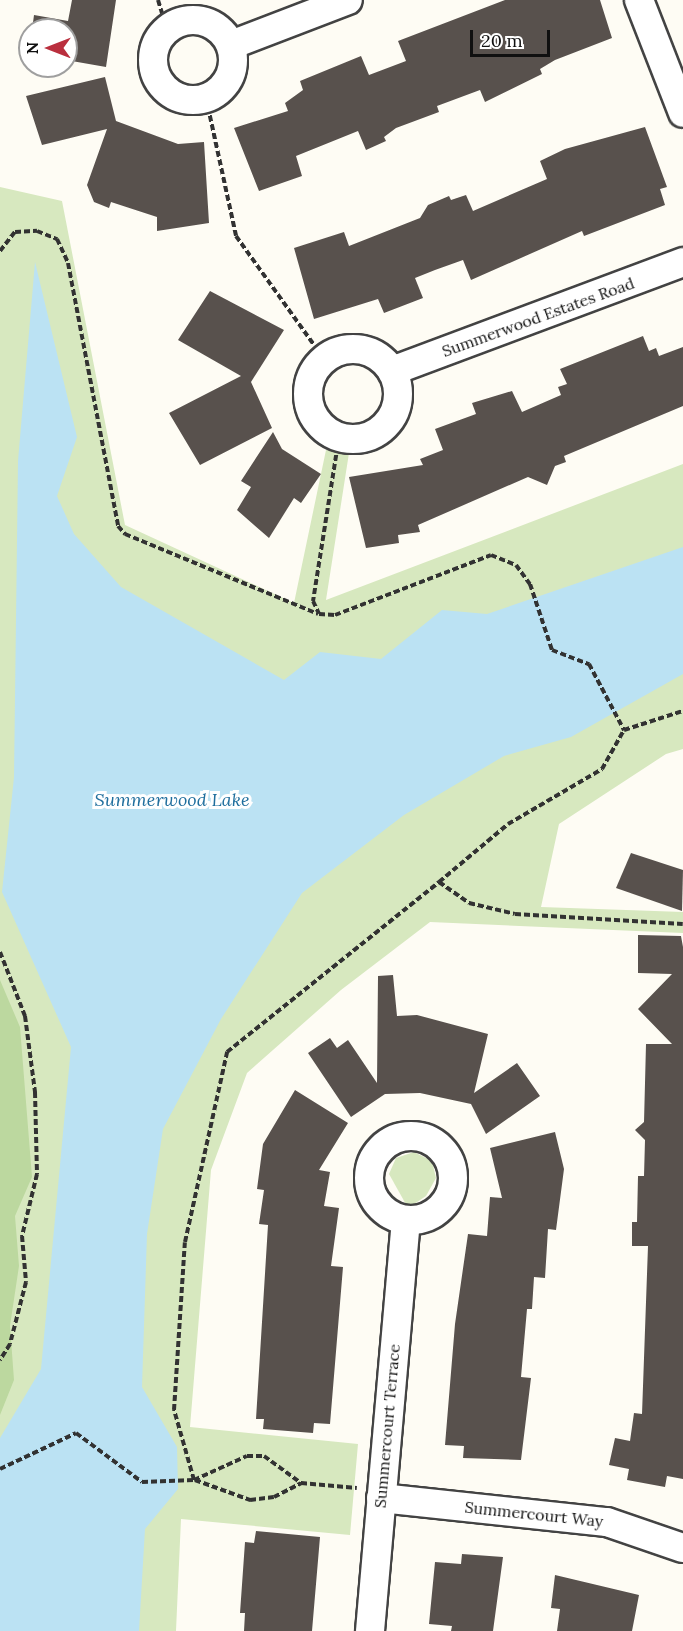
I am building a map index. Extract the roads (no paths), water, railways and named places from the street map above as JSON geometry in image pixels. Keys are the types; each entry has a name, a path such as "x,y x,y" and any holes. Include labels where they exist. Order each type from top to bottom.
{"street":[{"path":"231,45 348,0"},
{"path":"639,0 683,113"},
{"path":"203,21 231,45 229,76 206,98 179,97 158,80 153,53 167,29 203,21"},
{"name":"Summerwood Estates Road","path":"392,371 683,262"},
{"path":"353,348 375,355 392,371 397,401 388,422 369,436 339,436 316,421 308,395 324,359 353,348"},
{"name":"Summercourt Terrace","path":"370,1631 369,1493 406,1221"},
{"name":"Summercourt Way","path":"369,1493 608,1521 683,1548"}],"water":[{"name":"Summerwood Lake","path":"35,262 77,437 57,496 74,534 121,587 284,680 320,652 381,659 442,610 487,614 683,547 683,674 571,737 504,756 404,815 302,893 221,1019 163,1129 147,1234 142,1387 177,1447 178,1489 145,1529 139,1631 0,1631 0,1438 41,1369 71,1047 2,892 14,777 18,461"}]}
